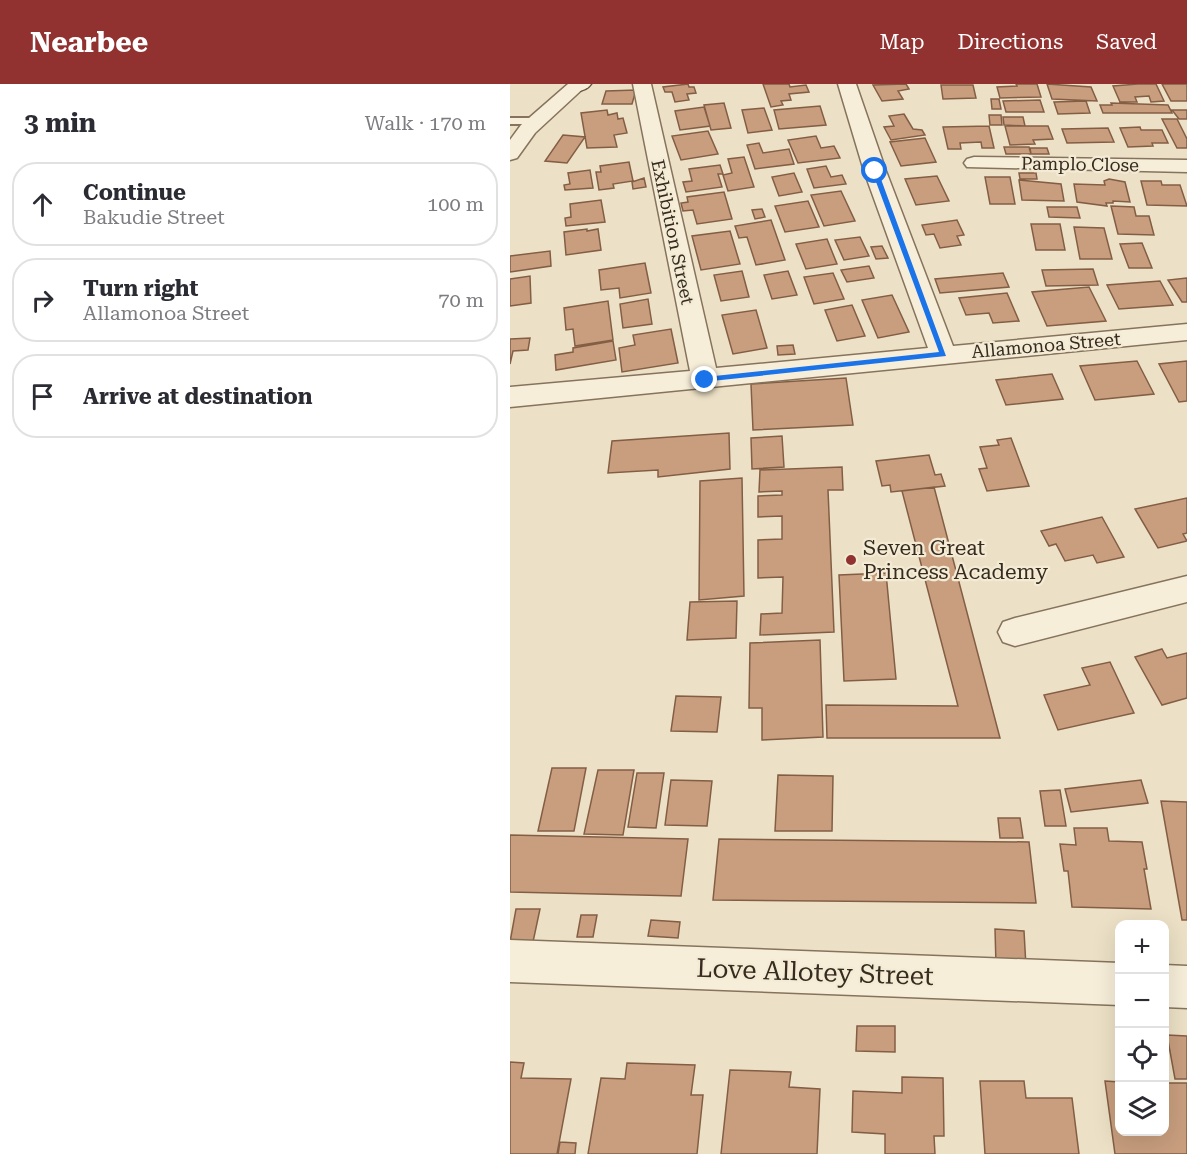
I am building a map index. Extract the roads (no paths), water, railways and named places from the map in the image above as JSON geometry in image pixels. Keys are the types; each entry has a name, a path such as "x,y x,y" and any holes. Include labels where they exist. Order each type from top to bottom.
{"street":[{"name":"Exhibition Street","path":"642,84 705,380"},
{"path":"847,84 875,171 944,355"},
{"path":"523,124 580,85"},
{"path":"510,154 523,124 542,93"},
{"name":"Pamplo Close","path":"974,163 1187,166"},
{"name":"Allamonoa Street","path":"510,397 1187,332"},
{"path":"1015,632 1187,589"},
{"name":"Love Allotey Street","path":"510,961 1115,984"},
{"path":"1169,986 1187,987"}],"place":[{"name":"Seven Great Princess Academy","path":"851,560"}]}
